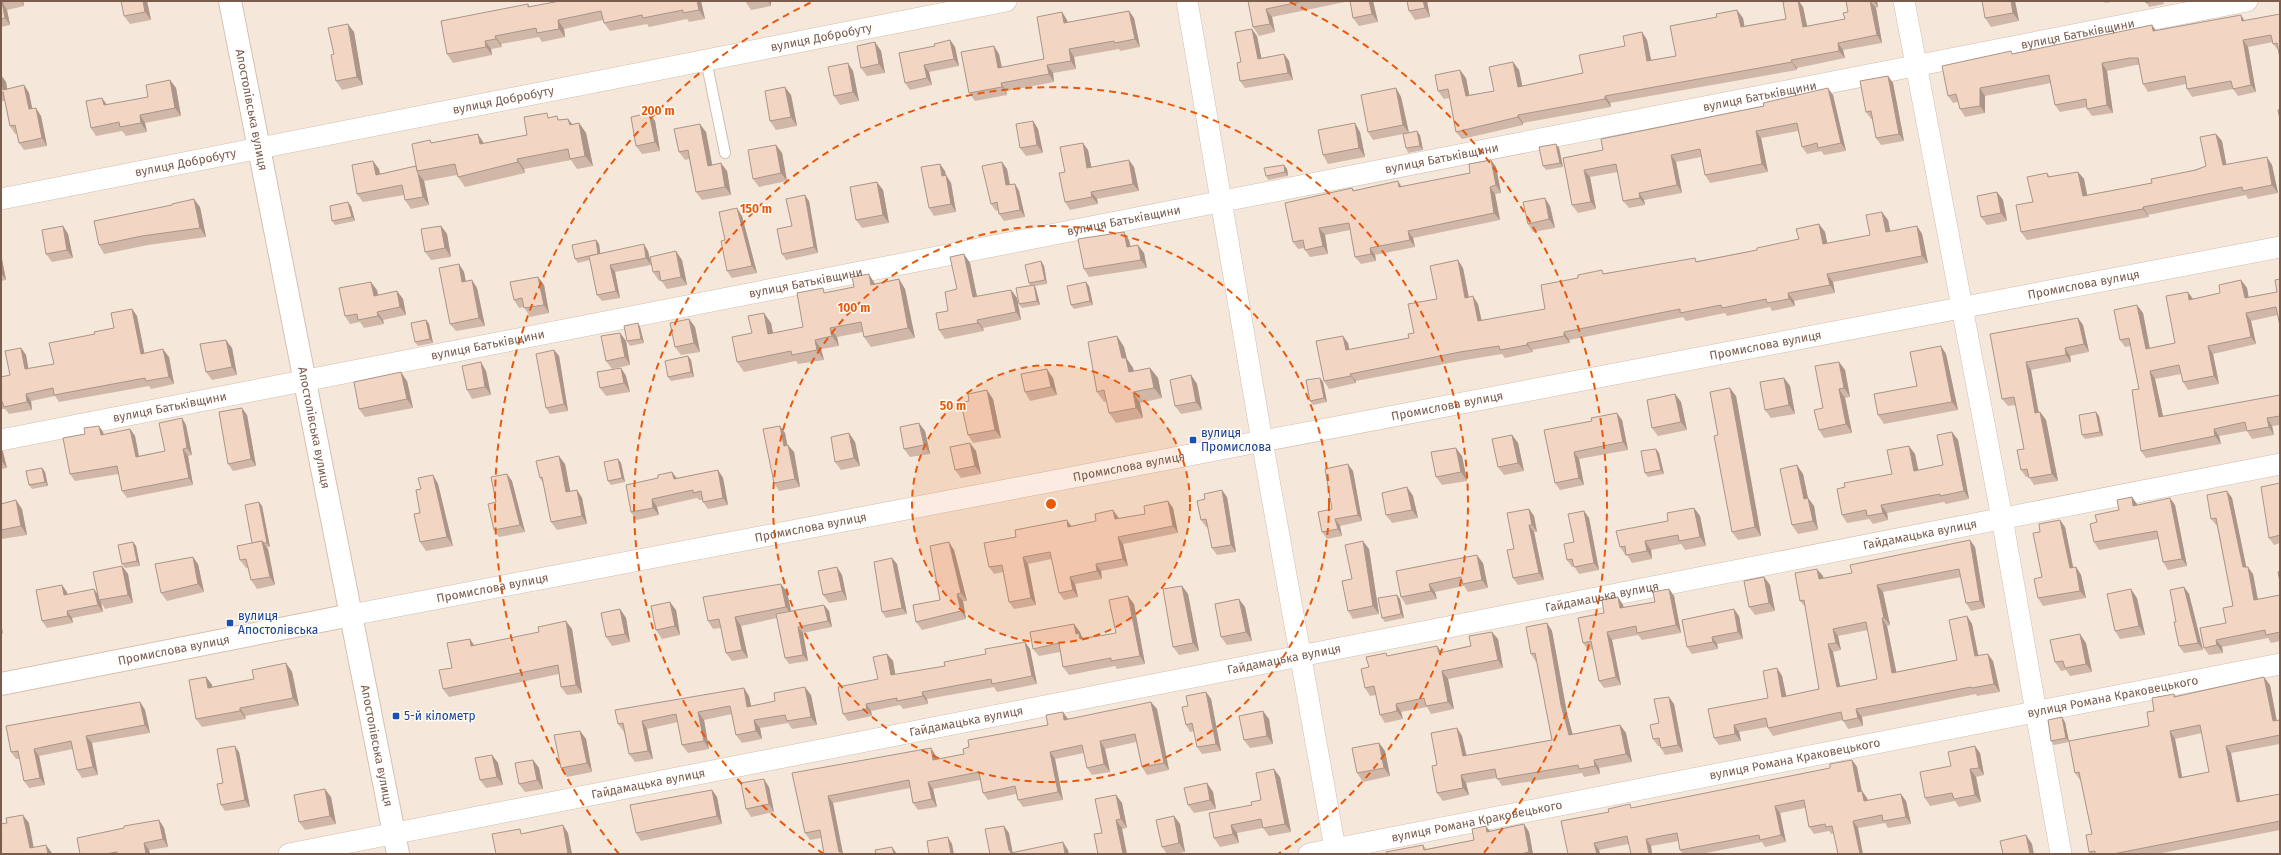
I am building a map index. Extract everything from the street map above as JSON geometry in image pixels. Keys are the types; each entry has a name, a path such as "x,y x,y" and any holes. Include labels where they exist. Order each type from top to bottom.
{"street":[{"name":"Апостолівська вулиця","path":"230,1 396,844"},
{"name":"вулиця Добробуту","path":"1,199 1006,1"},
{"path":"1187,1 1262,441 1336,851"},
{"path":"1904,1 1918,66 2002,518 2061,854"},
{"name":"вулиця Батьківщини","path":"1,440 2247,1"},
{"name":"Промислова вулиця","path":"1,684 351,615 2280,247"},
{"name":"Гайдамацька вулиця","path":"289,854 396,844 1300,656 2280,464"},
{"name":"вулиця Романа Краковецького","path":"1309,854 1336,851 2280,664"}],"lane":[{"path":"706,60 725,153"}],"shaded area":[{"path":"1,1 2280,1 2280,854 1,854"}],"building":[{"path":"1,1 10,1 2,2 5,18 1,19"},
{"path":"121,1 143,1 145,12 124,16"},
{"path":"560,1 697,1 699,10 683,13 683,10 643,18 642,15 604,23 601,11 558,20 559,29 537,33 536,28 495,36 496,39 485,41 486,47 447,54 441,21 528,4 528,7"},
{"path":"1248,1 1304,1 1266,9 1270,24 1253,27"},
{"path":"1350,1 1369,1 1372,14 1353,18"},
{"path":"1407,1 1423,1 1425,8 1409,11"},
{"path":"1798,1 1803,27 1845,19 1843,13 1848,12 1846,1 1870,1 1877,35 1838,43 1839,51 1791,60 1792,62 1605,96 1605,99 1518,115 1518,117 1456,132 1448,89 1438,91 1435,75 1460,70 1466,96 1494,91 1489,67 1513,62 1518,87 1583,73 1579,55 1625,46 1623,36 1642,32 1647,61 1676,56 1670,26 1717,17 1716,14 1737,10 1741,27 1786,19 1783,2"},
{"path":"1982,1 2011,1 2013,13 1985,18"},
{"path":"1129,11 1135,39 1069,49 1071,61 1047,65 1049,74 1001,83 1002,87 969,93 961,52 994,46 998,68 1044,59 1037,17 1062,12 1064,23"},
{"path":"2280,14 2280,58 2277,43 2273,44 2271,35 2243,40 2251,85 2233,89 2231,81 2187,89 2185,76 2143,84 2138,58 2130,58 2102,63 2107,105 2087,109 2086,99 2055,105 2049,75 1980,88 1980,106 1960,109 1956,94 1948,96 1942,66 2011,51 2012,54 2152,25 2153,31 2241,15 2242,21"},
{"path":"348,24 357,77 336,81 331,55 334,54 328,28"},
{"path":"1252,29 1258,59 1284,54 1288,73 1240,81 1237,63 1241,62 1235,32"},
{"path":"950,40 954,59 924,65 927,78 905,83 899,53 935,46 934,44"},
{"path":"875,42 879,64 861,68 857,46"},
{"path":"848,63 853,92 834,96 828,67"},
{"path":"1888,76 1899,134 1876,138 1871,111 1866,112 1860,81"},
{"path":"1,78 3,90 24,85 29,109 36,108 42,138 19,143 15,125 10,126 3,92 1,93"},
{"path":"170,80 175,108 140,115 141,123 120,127 119,122 91,128 86,101 102,98 104,105 148,97 146,85"},
{"path":"785,87 791,117 770,121 765,91"},
{"path":"1396,88 1403,125 1368,132 1361,95"},
{"path":"1828,88 1841,143 1818,148 1817,143 1802,147 1797,123 1756,131 1762,164 1705,175 1700,149 1671,155 1677,185 1639,193 1640,198 1623,201 1616,164 1584,170 1591,202 1572,205 1563,158 1603,150 1601,139 1764,106 1763,103"},
{"path":"547,113 548,118 557,116 558,120 568,119 570,125 579,123 585,156 570,159 568,149 517,159 518,162 458,177 455,164 417,171 412,144 430,140 431,143 478,134 480,144 527,135 524,117"},
{"path":"649,113 655,142 636,146 631,117"},
{"path":"1033,121 1037,145 1020,148 1016,124"},
{"path":"1355,123 1359,148 1323,155 1318,130"},
{"path":"700,124 708,166 721,163 725,187 696,192 688,150 679,152 674,129"},
{"path":"1417,131 1420,146 1406,148 1403,134"},
{"path":"2216,134 2223,165 2267,157 2272,185 2243,191 2242,187 2143,207 2143,209 2021,232 2016,205 2033,202 2027,177 2047,173 2048,177 2078,172 2083,196 2152,183 2151,179 2196,170 2206,166 2200,137"},
{"path":"1083,143 1087,168 1129,160 1133,184 1091,192 1092,197 1065,202 1059,173 1065,172 1060,147"},
{"path":"1556,144 1560,163 1543,166 1539,147"},
{"path":"776,145 781,173 753,179 748,150"},
{"path":"1491,160 1496,185 1490,187 1494,213 1408,231 1410,240 1370,248 1371,254 1355,257 1349,223 1319,228 1323,246 1305,250 1303,240 1293,242 1285,203 1352,188 1353,191 1398,181 1399,187 1470,173 1469,164"},
{"path":"373,161 376,175 416,166 423,197 405,200 402,185 357,194 352,165"},
{"path":"1002,162 1006,185 1015,184 1020,210 999,214 997,202 991,204 982,166"},
{"path":"940,164 942,176 946,175 951,204 929,208 921,167"},
{"path":"1284,165 1285,172 1266,176 1264,168"},
{"path":"877,182 883,215 856,220 850,187"},
{"path":"1997,192 2001,213 1981,217 1977,196"},
{"path":"805,195 814,247 782,254 777,229 792,226 786,199"},
{"path":"1545,198 1549,219 1528,224 1523,202"},
{"path":"194,199 200,228 142,236 99,245 94,221"},
{"path":"348,202 352,217 332,221 330,206"},
{"path":"737,208 752,266 727,271 721,241 725,240 719,212"},
{"path":"1882,212 1886,232 1917,226 1922,256 1827,274 1830,285 1788,293 1789,299 1767,303 1766,299 1722,308 1721,305 1680,313 1680,309 1564,332 1564,336 1527,343 1527,345 1500,350 1499,346 1460,352 1350,374 1351,376 1324,381 1316,341 1343,336 1346,350 1409,338 1408,334 1414,333 1408,304 1437,299 1430,266 1458,260 1465,298 1473,296 1478,321 1545,309 1541,285 1578,278 1578,275 1602,270 1603,274 1695,258 1696,262 1757,250 1757,248 1799,239 1796,229 1819,224 1823,244 1870,235 1866,215"},
{"path":"63,226 67,250 46,254 42,230"},
{"path":"441,226 445,248 425,252 421,229"},
{"path":"1124,232 1127,247 1138,245 1141,260 1084,269 1078,239"},
{"path":"596,240 598,254 575,259 572,245"},
{"path":"644,244 646,258 610,265 616,291 597,295 589,256"},
{"path":"676,251 681,277 661,281 659,271 653,272 650,257"},
{"path":"964,254 973,297 1011,290 1016,312 977,320 978,323 939,330 936,313 948,311 945,292 957,289 950,257"},
{"path":"1041,261 1045,280 1029,283 1025,265"},
{"path":"459,264 462,282 472,280 479,318 450,324 439,268"},
{"path":"869,274 871,285 899,279 908,328 864,337 861,322 830,328 832,336 815,340 817,350 792,355 791,351 737,362 732,337 752,333 748,316 764,313 768,334 803,327 797,293 823,288 824,293 854,287 852,277"},
{"path":"538,277 544,305 524,308 522,298 514,300 510,282"},
{"path":"2280,279 2280,326 2276,307 2246,313 2251,337 2208,346 2214,376 2183,382 2179,365 2150,371 2159,417 2280,395 2280,416 2267,418 2269,427 2247,431 2245,422 2214,429 2215,436 2141,451 2132,390 2139,389 2129,338 2120,340 2114,310 2137,305 2146,349 2175,343 2166,296 2188,292 2189,300 2220,293 2219,285 2241,280 2245,298 2277,292 2275,280"},
{"path":"371,282 374,296 397,291 400,307 377,312 378,316 358,320 357,314 345,316 339,288"},
{"path":"1086,282 1090,301 1071,305 1067,286"},
{"path":"1034,285 1037,301 1019,304 1016,288"},
{"path":"132,309 141,354 163,349 169,377 146,381 145,378 54,395 53,388 26,394 27,402 4,407 1,401 1,377 10,375 5,351 21,348 25,369 54,364 49,343 95,334 94,332 114,328 111,313"},
{"path":"2078,318 2084,344 2065,348 2066,355 2026,362 2035,413 2040,412 2052,474 2029,478 2027,469 2021,470 2017,450 2024,449 2014,397 2002,399 1990,334"},
{"path":"689,319 694,343 675,347 670,323"},
{"path":"426,320 430,339 415,342 411,323"},
{"path":"638,323 641,339 627,341 624,326"},
{"path":"620,333 625,357 606,361 601,336"},
{"path":"1117,336 1122,358 1126,358 1129,372 1150,368 1154,388 1133,392 1136,408 1109,413 1104,390 1097,392 1088,342"},
{"path":"226,340 232,367 206,372 200,344"},
{"path":"1941,346 1952,402 1878,415 1874,394 1917,386 1910,352"},
{"path":"554,350 564,404 546,408 536,354"},
{"path":"688,356 691,372 668,377 665,361"},
{"path":"481,362 485,387 467,390 462,366"},
{"path":"1839,362 1844,388 1839,389 1846,424 1819,430 1814,410 1823,408 1815,366"},
{"path":"621,368 624,383 600,388 597,372"},
{"path":"1047,369 1051,387 1025,392 1021,374"},
{"path":"401,372 407,399 359,409 354,382"},
{"path":"1191,375 1196,402 1175,406 1170,380"},
{"path":"1320,378 1324,398 1310,401 1306,380"},
{"path":"1784,378 1789,405 1765,410 1760,382"},
{"path":"1730,388 1755,527 1732,532 1714,436 1718,435 1710,392"},
{"path":"987,390 995,430 968,435 961,403 969,401 968,394"},
{"path":"1675,394 1681,422 1652,428 1647,400"},
{"path":"242,408 251,459 228,464 219,412"},
{"path":"2096,412 2100,432 2082,435 2079,415"},
{"path":"1617,413 1623,442 1574,452 1579,478 1555,483 1544,430 1592,421 1591,418"},
{"path":"182,418 187,448 183,449 189,478 122,491 117,466 70,474 63,438 85,434 84,428 99,426 101,435 130,429 136,457 165,451 159,423"},
{"path":"919,423 924,445 904,449 900,427"},
{"path":"780,426 784,446 788,445 795,479 774,483 763,429"},
{"path":"1952,432 1964,491 1881,505 1883,513 1867,516 1866,510 1842,515 1837,489 1845,487 1844,483 1892,474 1887,450 1909,446 1914,471 1943,465 1937,435"},
{"path":"849,433 854,458 835,462 831,437"},
{"path":"1512,435 1518,463 1498,467 1492,439"},
{"path":"970,443 975,466 955,470 950,447"},
{"path":"1456,448 1461,472 1436,477 1431,452"},
{"path":"1656,449 1661,470 1645,473 1641,451"},
{"path":"559,456 566,492 577,490 582,516 551,522 542,477 540,478 536,461"},
{"path":"618,459 622,478 608,481 604,462"},
{"path":"1348,464 1358,515 1335,519 1338,529 1322,532 1318,512 1332,509 1325,469"},
{"path":"1797,465 1804,499 1808,498 1813,521 1792,525 1780,469"},
{"path":"42,468 45,482 29,485 26,471"},
{"path":"718,470 723,498 703,502 701,491 693,493 693,490 652,499 653,508 631,512 626,485 658,478 658,475 672,472 674,479"},
{"path":"507,474 520,525 494,530 488,504 496,502 491,477"},
{"path":"433,475 447,537 420,542 414,514 420,513 416,490 421,489 418,478"},
{"path":"2280,483 2280,535 2269,538 2261,487"},
{"path":"1407,487 1412,510 1386,515 1382,493"},
{"path":"1222,490 1231,545 1212,548 1206,519 1201,520 1197,501 1205,499 1204,494"},
{"path":"2227,491 2243,567 2248,567 2254,600 2280,595 2280,632 2266,635 2265,630 2216,640 2217,645 2204,648 2200,628 2226,623 2223,608 2233,606 2216,518 2211,519 2207,495"},
{"path":"2132,497 2133,506 2170,498 2182,559 2163,562 2157,531 2094,542 2090,524 2097,522 2095,515 2119,510 2117,500"},
{"path":"16,500 21,526 1,530 1,504"},
{"path":"1168,501 1173,526 1118,537 1123,559 1096,564 1097,571 1070,577 1073,590 1059,593 1050,552 1023,557 1031,598 1009,602 1002,565 989,567 984,543 1016,537 1015,530 1067,520 1068,527 1096,521 1095,514 1113,510 1115,519 1145,514 1144,506"},
{"path":"259,502 267,543 262,541 252,543 245,505"},
{"path":"1694,508 1700,537 1679,541 1678,535 1645,541 1647,551 1626,555 1625,546 1620,547 1616,531 1668,521 1667,513"},
{"path":"1529,509 1532,525 1529,525 1539,573 1513,578 1507,550 1514,549 1507,513"},
{"path":"1584,511 1594,563 1574,567 1572,559 1567,560 1564,544 1574,542 1568,514"},
{"path":"2060,520 2070,568 2076,567 2080,591 2038,598 2034,579 2042,577 2033,533 2040,532 2039,524"},
{"path":"1970,540 1980,601 1966,603 1959,569 1877,585 1884,618 1882,618 1892,673 1957,660 1949,620 1967,616 1975,656 1988,654 1994,684 1856,709 1858,718 1843,721 1841,712 1768,728 1766,718 1734,725 1735,734 1714,738 1708,709 1768,698 1763,671 1777,668 1782,697 1819,689 1804,600 1800,601 1795,573 1817,569 1819,579 1852,573 1850,565","holes":["1866,622 1877,679 1837,687 1828,644 1836,643 1833,629"]},
{"path":"262,541 270,577 251,580 246,559 240,560 237,546"},
{"path":"1363,541 1373,606 1348,611 1342,581 1352,579 1345,545"},
{"path":"133,542 137,561 122,564 118,545"},
{"path":"949,542 961,593 957,594 961,611 916,622 913,605 940,600 930,546"},
{"path":"1477,555 1482,580 1463,584 1461,577 1429,584 1431,591 1401,597 1396,571"},
{"path":"193,557 198,584 161,593 155,564"},
{"path":"892,558 902,608 882,612 874,562"},
{"path":"122,566 128,595 99,600 93,572"},
{"path":"837,567 842,591 823,595 818,571"},
{"path":"2280,571 2280,582 2278,572"},
{"path":"1764,577 1769,603 1749,607 1744,581"},
{"path":"781,584 786,607 735,617 742,650 726,653 719,619 708,621 703,597"},
{"path":"62,585 64,595 94,589 98,605 67,611 68,616 42,621 36,590"},
{"path":"1182,586 1193,643 1173,647 1163,589"},
{"path":"2184,587 2198,643 2179,646 2170,590"},
{"path":"1669,589 1676,625 1637,633 1636,626 1607,632 1616,677 1599,681 1591,641 1583,643 1578,618 1604,613 1602,600 1618,597 1620,608 1655,602 1653,592"},
{"path":"2131,589 2139,626 2115,631 2107,594"},
{"path":"1397,595 1401,614 1382,618 1378,598"},
{"path":"1128,596 1140,656 1111,661 1111,658 1063,667 1059,643 1033,649 1030,632 1074,624 1076,634 1079,633 1080,639 1116,633 1109,600"},
{"path":"1239,599 1246,632 1221,637 1215,604"},
{"path":"670,602 675,626 656,630 651,606"},
{"path":"824,605 828,621 798,627 803,655 785,658 776,614"},
{"path":"620,609 625,634 606,637 601,613"},
{"path":"1734,609 1738,632 1712,637 1713,642 1687,647 1682,620"},
{"path":"566,621 576,685 561,687 558,665 443,689 439,670 452,668 447,643 470,639 471,646 539,632 538,627"},
{"path":"1547,623 1561,705 1569,735 1620,725 1626,754 1594,760 1595,766 1579,769 1578,765 1497,779 1495,769 1461,775 1463,788 1437,793 1432,766 1437,765 1431,733 1457,728 1463,756 1552,740 1535,653 1531,654 1526,627"},
{"path":"1492,632 1498,660 1442,671 1448,702 1426,706 1424,698 1396,704 1397,711 1380,715 1374,686 1365,688 1361,669 1369,667 1366,657 1386,653 1387,656 1437,646 1439,653 1471,646 1469,636"},
{"path":"2080,634 2086,664 2065,668 2063,661 2055,662 2050,640"},
{"path":"1025,642 1032,676 992,684 991,679 922,692 923,696 897,701 897,698 866,704 867,709 843,714 838,687 878,679 873,657 887,654 891,675 945,666 944,662 986,654 985,649"},
{"path":"286,663 293,698 240,708 240,711 196,719 189,680 206,677 208,688 254,679 252,670"},
{"path":"2264,677 2273,721 2280,720 2280,735 2226,746 2237,802 2280,794 2280,821 2113,854 2095,854 2095,851 2089,852 2086,835 2092,834 2079,772 2075,773 2069,741 2149,726 2147,712 2154,711 2152,698 2174,694 2174,697","holes":["2200,725 2209,772 2179,778 2170,731"]},
{"path":"805,687 811,717 787,721 785,715 754,720 756,731 736,735 730,706 698,712 704,741 682,745 676,714 642,721 648,751 629,754 623,723 618,724 615,710 744,688 747,707 775,701 774,693"},
{"path":"1206,692 1216,744 1197,747 1192,723 1186,725 1182,707 1188,706 1186,696"},
{"path":"1669,697 1678,745 1661,748 1659,738 1653,739 1650,725 1659,723 1654,699"},
{"path":"140,702 145,725 86,736 93,767 77,770 71,741 34,749 40,778 24,781 18,751 11,752 6,726"},
{"path":"1151,702 1164,763 1142,767 1135,734 1100,741 1104,764 1087,768 1082,745 1050,752 1058,792 1018,800 1015,786 983,793 979,772 928,782 932,799 913,803 909,780 828,796 839,852 842,854 824,854 820,830 805,833 792,773 931,748 933,760 964,754 963,749 969,747 968,740 1048,725 1046,715 1063,712 1064,720"},
{"path":"1263,711 1267,736 1244,740 1239,716"},
{"path":"2062,717 2066,738 2051,741 2048,720"},
{"path":"580,731 587,763 561,768 554,735"},
{"path":"1379,743 1384,768 1357,773 1352,748"},
{"path":"235,746 245,800 221,805 217,784 223,783 217,749"},
{"path":"1975,746 1979,768 1970,769 1975,795 1954,799 1952,793 1925,798 1920,772 1951,766 1948,752"},
{"path":"492,755 497,777 480,780 475,758"},
{"path":"533,760 537,780 519,784 515,763"},
{"path":"1852,760 1858,792 1862,791 1864,801 1901,794 1906,817 1883,821 1882,815 1853,821 1860,854 1838,854 1832,826 1826,827 1825,824 1809,827 1804,800 1775,806 1781,835 1760,840 1759,835 1680,850 1677,833 1646,839 1649,854 1631,854 1627,836 1594,843 1597,854 1568,854 1561,821 1609,812 1608,809 1630,804 1631,808 1830,768 1830,764"},
{"path":"1274,769 1285,824 1263,828 1261,819 1231,825 1233,834 1214,838 1209,813 1252,805 1251,802 1261,800 1256,773"},
{"path":"764,779 769,804 746,809 741,783"},
{"path":"1207,783 1210,800 1188,805 1184,788"},
{"path":"325,789 330,816 299,822 294,795"},
{"path":"712,790 717,816 636,833 630,805"},
{"path":"1116,795 1121,819 1116,820 1123,854 1098,854 1094,834 1102,833 1095,799"},
{"path":"23,815 30,848 46,845 48,854 1,854 1,824 7,823 6,818"},
{"path":"1174,816 1179,843 1162,847 1156,820"},
{"path":"159,820 163,839 144,843 146,854 117,854 117,852 105,854 80,854 77,838 124,828 124,826"},
{"path":"1524,824 1529,852 1521,854 1387,854 1386,852 1423,845 1424,850 1474,840 1472,829 1486,826 1487,832"},
{"path":"563,825 568,854 496,854 492,834 520,829 521,834"},
{"path":"1004,826 1011,853 1063,842 1065,854 990,854 985,829"},
{"path":"2026,835 2030,854 2003,854 2000,841"},
{"path":"948,837 951,854 929,854 927,841"},
{"path":"892,847 894,854 876,854 875,850"}],"place":[{"name":"вулиця Промислова","path":"1193,440"},
{"name":"вулиця Апостолівська","path":"230,623"},
{"name":"5-й кілометр","path":"396,716"}]}
